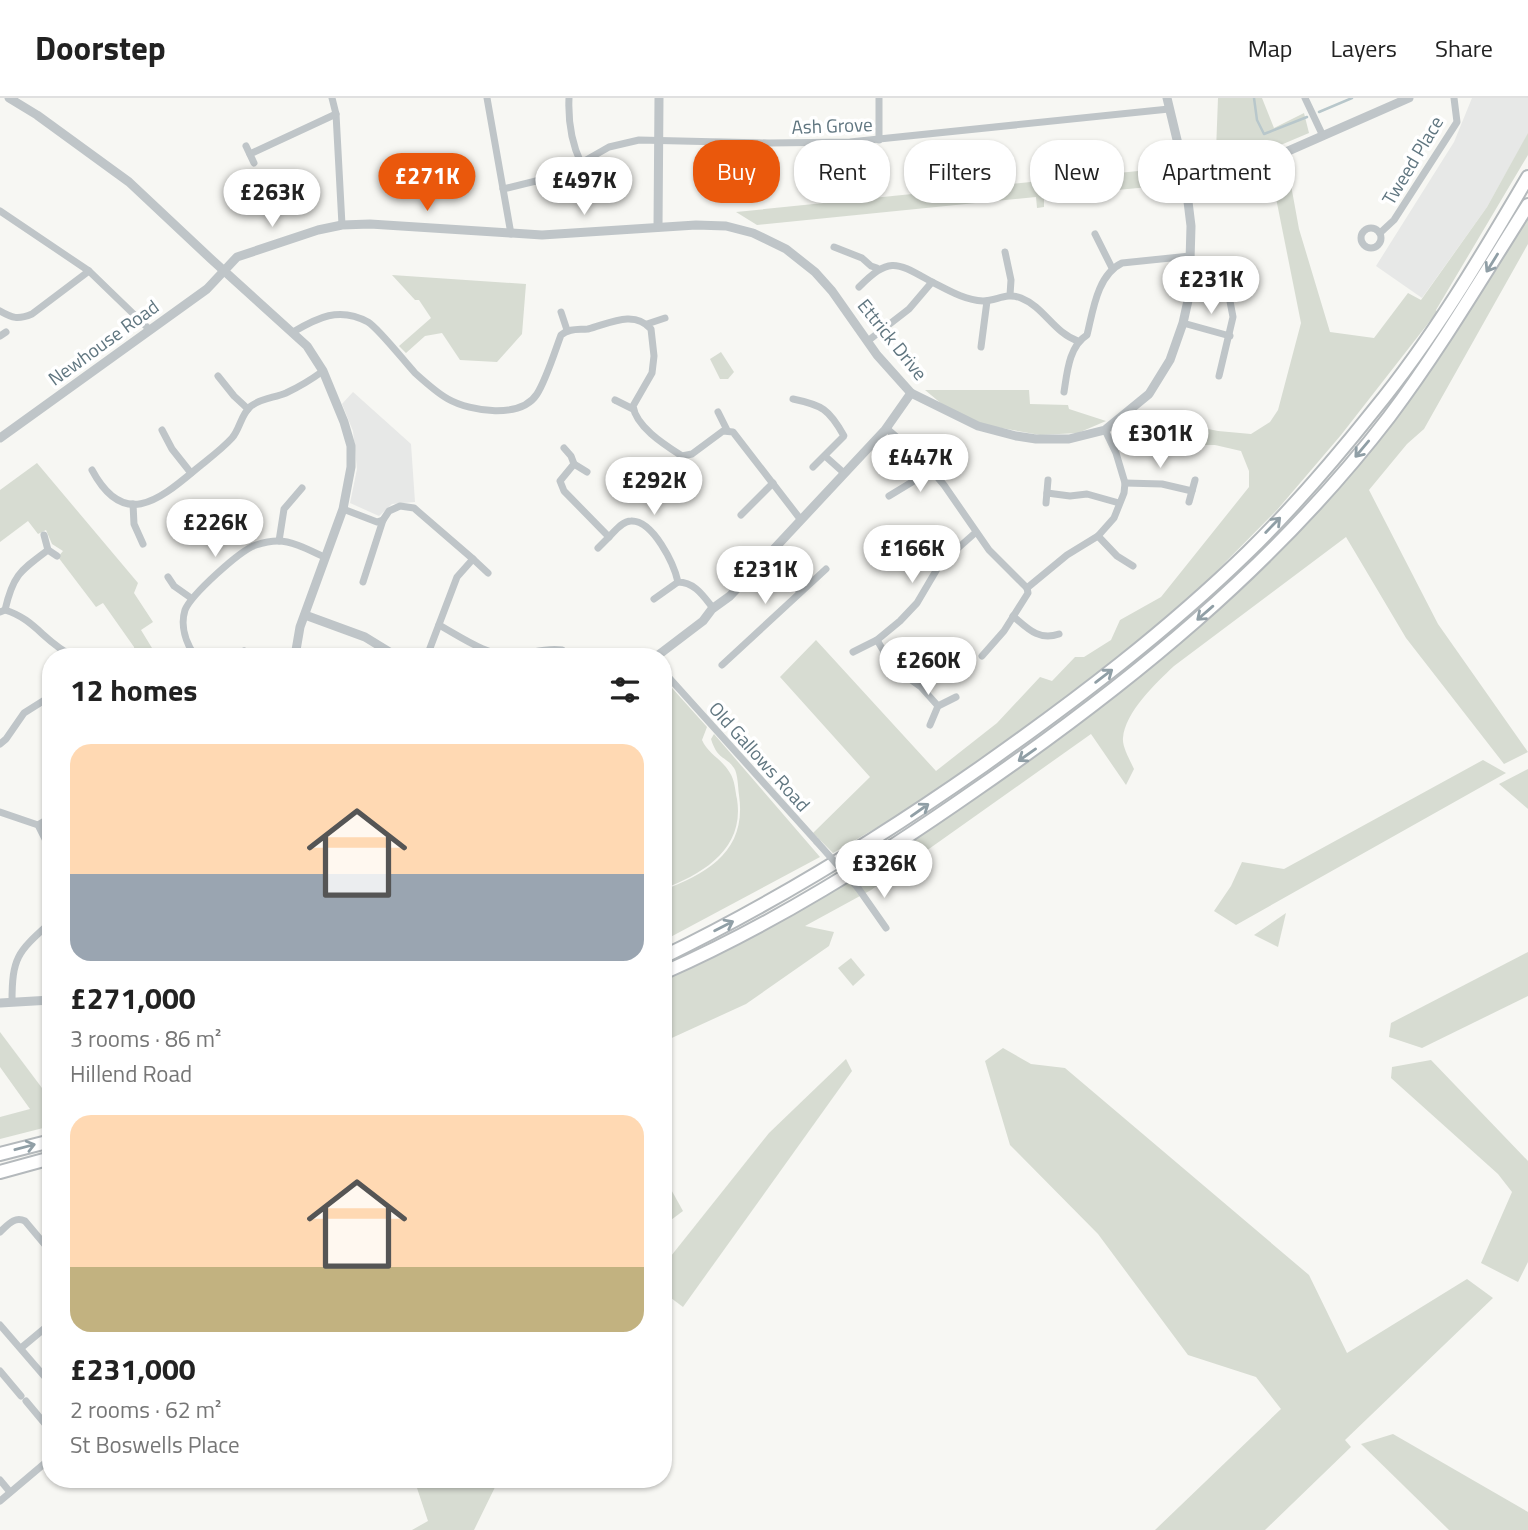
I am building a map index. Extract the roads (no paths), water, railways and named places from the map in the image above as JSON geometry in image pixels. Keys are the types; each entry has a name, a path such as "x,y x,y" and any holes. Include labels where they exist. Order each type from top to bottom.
{"highway":[{"path":"672,952 762,907 901,823 1037,728 1115,668 1202,594 1284,513 1376,409 1437,326 1528,177"},
{"path":"672,969 768,921 837,882 909,836 1102,700 1213,607 1260,563 1305,515 1388,418 1448,334 1528,205"},
{"path":"0,1154 42,1142"},
{"path":"0,1172 42,1160"}],"street":[{"path":"9,98 93,154 129,182 293,332 307,346 323,371 344,422 351,446 351,467 343,509 304,615 296,648"},
{"path":"332,98 337,114 342,225"},
{"path":"487,98 511,234"},
{"path":"569,98 568,120 573,145 581,163"},
{"path":"658,227 659,98"},
{"path":"879,98 879,140"},
{"name":"Ettrick Drive","path":"1167,98 1176,140"},
{"path":"1305,98 1323,136"},
{"path":"1295,148 1409,98"},
{"name":"Tweed Place","path":"1380,233 1394,220 1457,122 1454,98"},
{"name":"Ash Grove","path":"879,140 1169,110"},
{"path":"250,154 337,114"},
{"name":"Ash Grove","path":"503,189 544,179 581,163 609,146 639,140 794,142"},
{"path":"246,146 254,163"},
{"name":"Ettrick Drive","path":"511,234 542,235 658,227 726,226 753,233 778,245 815,272 869,340 877,355 911,393 960,418 1016,436 1056,440 1105,430 1149,394 1170,360 1189,296 1191,226 1189,203"},
{"path":"0,211 89,271 149,330"},
{"name":"Newhouse Road","path":"0,438 207,289 237,257 307,233 342,225 370,224 511,234"},
{"path":"1095,233 1112,268"},
{"path":"834,247 862,258 877,268 889,265 904,266 957,295 987,301 1010,295 1028,302 1066,337 1078,341"},
{"path":"1005,251 1011,279 1010,295"},
{"path":"1064,392 1068,365 1078,341 1087,335 1099,291 1112,268 1122,263 1190,256"},
{"path":"859,287 877,268"},
{"path":"0,311 12,318 21,319 32,314 89,271"},
{"path":"869,340 909,309 932,282"},
{"path":"1219,376 1233,317 1229,296"},
{"path":"981,347 987,301"},
{"path":"561,312 567,330"},
{"path":"293,332 313,320 327,316 344,315 367,322 417,375 446,398 472,407 504,412 523,407 537,394 561,335 567,330 587,329 624,319 638,320 651,328 653,368 644,389 634,403 634,410 656,437 682,456"},
{"path":"647,324 665,318"},
{"path":"1183,323 1230,336"},
{"path":"92,470 110,495 133,504 144,504 162,497 233,437 248,409 262,400 284,394 323,371"},
{"path":"218,376 234,397 248,409"},
{"path":"668,648 730,596 886,428 911,393"},
{"path":"793,399 820,405 844,436 813,467"},
{"path":"615,400 634,410"},
{"path":"718,412 727,430 734,433 802,520"},
{"path":"886,428 929,467 975,533 1027,588 1028,593 1013,617 982,656"},
{"path":"162,430 172,449 191,473"},
{"path":"670,471 682,456 692,454 727,430"},
{"path":"1027,588 1084,543 1098,536 1119,508 1125,484 1116,453 1105,430"},
{"path":"564,449 574,464 587,472"},
{"path":"825,456 844,474"},
{"path":"574,464 562,477 560,486 609,537"},
{"path":"889,496 922,476 929,467"},
{"path":"1046,503 1048,480"},
{"path":"1189,502 1195,480"},
{"path":"741,514 774,484"},
{"path":"1125,484 1165,485 1192,491"},
{"path":"279,541 284,509 302,488"},
{"path":"1047,493 1070,496 1087,494 1119,503"},
{"path":"133,504 134,524 143,544"},
{"path":"363,582 383,520 389,511 400,506 414,508 488,573"},
{"path":"343,509 377,522 383,520"},
{"path":"598,548 625,522 631,520 639,523 664,546 673,563 678,582"},
{"path":"853,652 877,640 917,603 940,564 975,533"},
{"path":"44,535 48,550 57,556"},
{"path":"1098,536 1116,556 1133,566"},
{"path":"191,648 183,631 184,613 191,598 242,553 256,545 279,541 324,557"},
{"path":"48,550 19,573 10,586 2,611 20,614 59,648"},
{"path":"770,554 800,592"},
{"path":"430,648 457,577 473,559"},
{"path":"722,665 827,569"},
{"path":"168,577 174,586 191,598"},
{"path":"654,599 678,582 687,582 713,608"},
{"path":"304,615 365,637 383,648"},
{"path":"1013,617 1032,632 1048,638 1059,634"},
{"path":"439,625 483,648"},
{"path":"877,640 893,667 921,688 938,706"},
{"name":"Old Gallows Road","path":"672,681 858,888 886,928"},
{"path":"930,725 938,706 956,697"},
{"path":"0,744 24,713 42,702"},
{"path":"0,812 38,825 42,833"},
{"path":"38,825 42,823"},
{"path":"12,1002 13,972 21,949 42,930"},
{"path":"0,1003 42,1000"},
{"path":"0,1232 13,1220 20,1218 42,1241"},
{"path":"0,1325 42,1373"},
{"path":"21,1348 42,1330"},
{"path":"0,1371 42,1421"},
{"path":"0,1501 42,1465"},
{"path":"0,1480 10,1492"}],"waterway":[{"path":"1254,98 1257,120 1264,134 1307,117"},
{"path":"1319,112 1352,98"}]}
